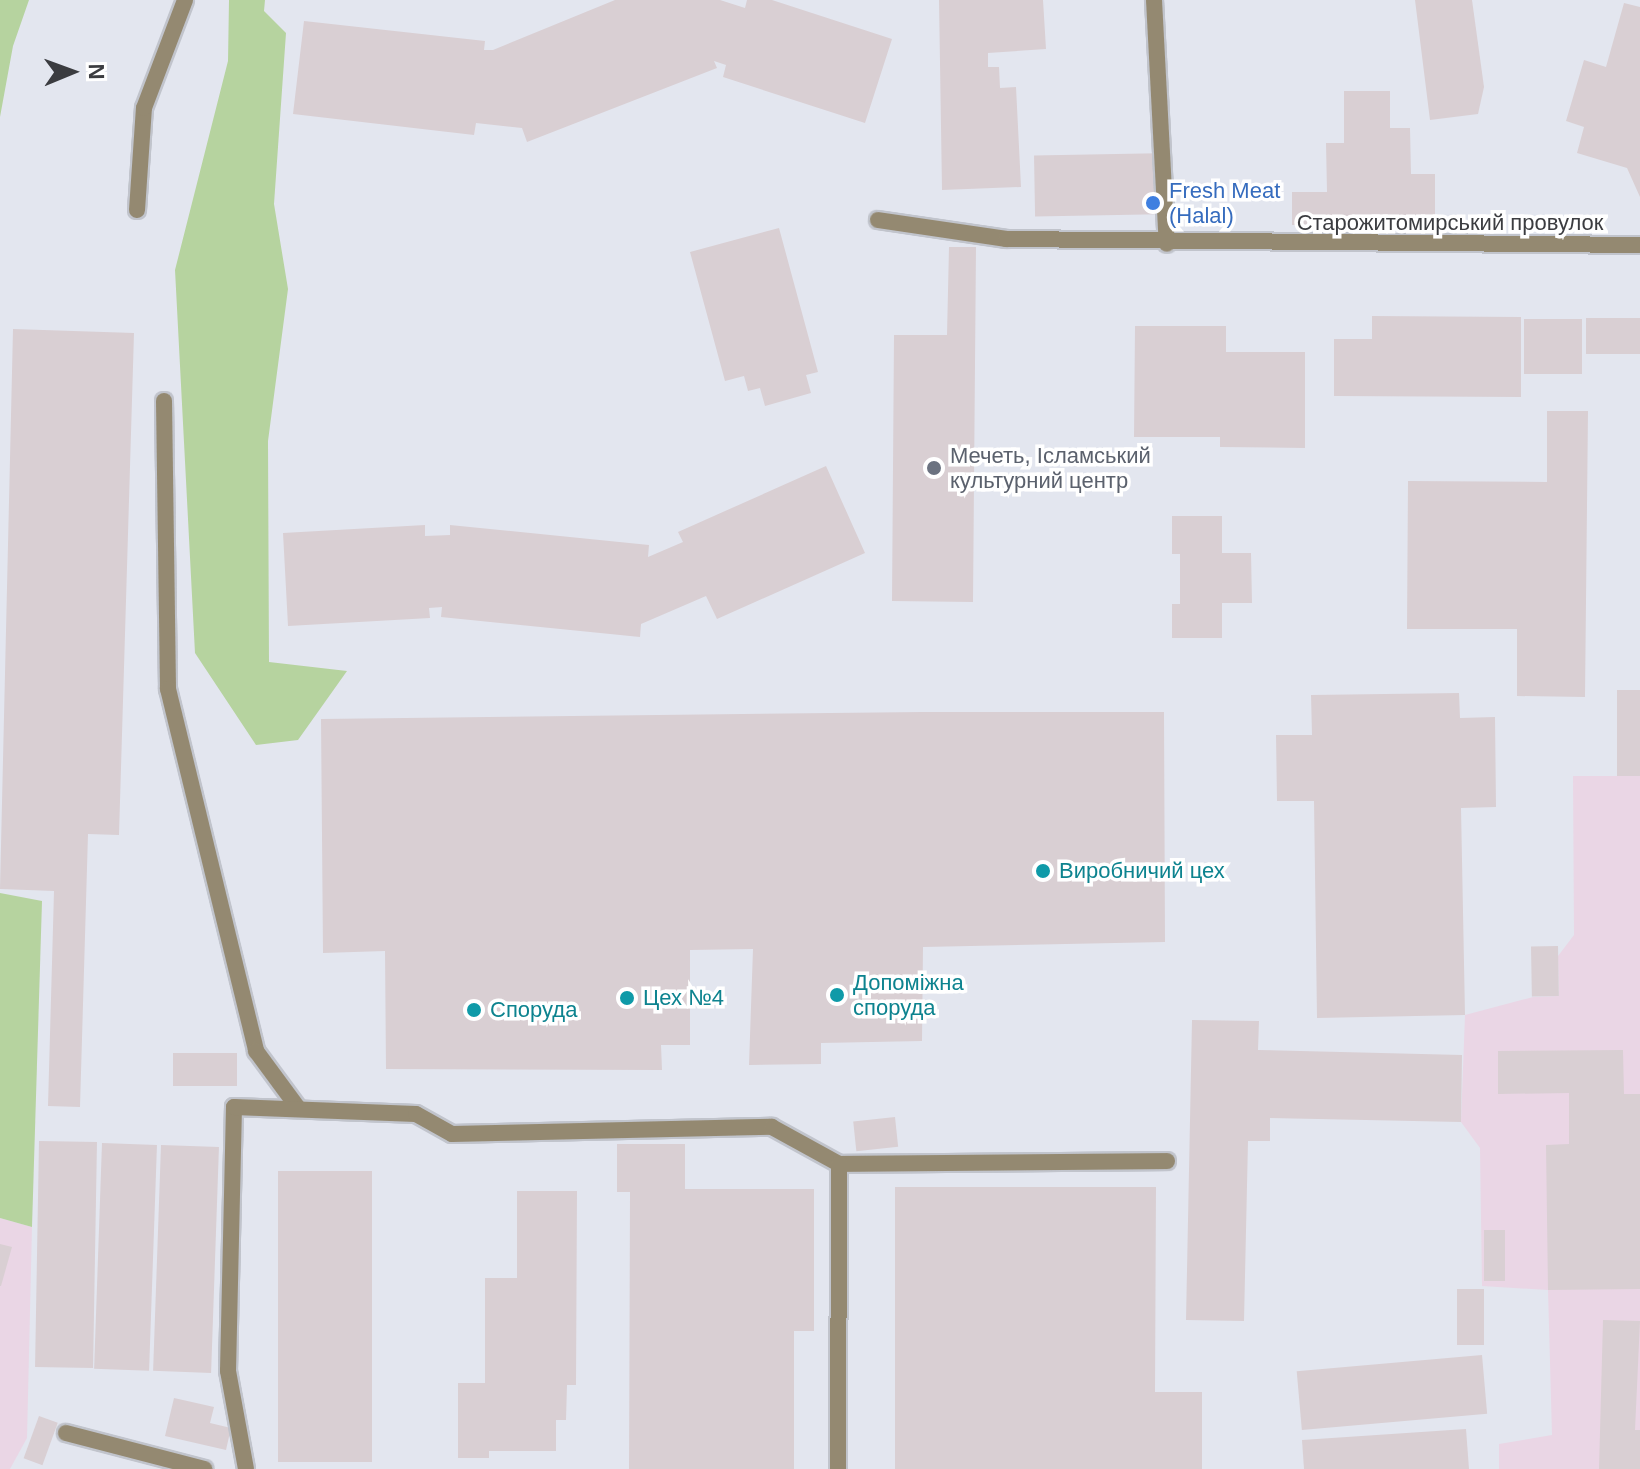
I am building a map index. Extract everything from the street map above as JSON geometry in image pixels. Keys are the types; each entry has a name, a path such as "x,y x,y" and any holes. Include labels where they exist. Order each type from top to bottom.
{"street":[{"path":"137,210 144,108 185,0"},
{"path":"1154,0 1167,244"},
{"name":"Старожитомирський провулок","path":"878,220 1006,239 1167,244 1640,245"},
{"path":"164,401 168,689 256,1051 298,1108"},
{"path":"246,1469 228,1371 234,1107 416,1114 452,1134 772,1127 839,1164 1167,1161"},
{"path":"838,1469 839,1164"},
{"path":"66,1433 204,1469"}],"shaded area":[{"path":"1573,776 1640,776 1640,1469 1499,1469 1499,1444 1552,1435 1548,1290 1482,1286 1480,1148 1461,1122 1465,1015 1533,997 1559,996 1558,956 1574,935"},
{"path":"0,1218 32,1227 27,1438 10,1469 0,1469"}],"green space":[{"path":"0,0 29,0 13,46 0,117"},
{"path":"229,0 265,0 264,11 286,33 274,204 288,289 268,441 269,662 347,671 298,740 256,745 195,653 175,270 228,61"},
{"path":"0,893 42,901 32,1227 0,1218"}],"building":[{"path":"615,0 720,0 745,8 747,0 772,0 892,39 865,123 723,77 726,65 714,61 717,68 527,142 522,128 476,123 474,135 293,114 304,21 485,41 484,50 493,50"},
{"path":"939,0 1043,0 1046,49 988,53 988,67 999,67 1000,88 1016,87 1021,187 942,190"},
{"path":"1415,0 1472,0 1484,87 1478,114 1430,120"},
{"path":"1624,3 1640,7 1640,197 1627,168 1577,153 1584,127 1566,121 1584,60 1606,67"},
{"path":"1344,91 1390,91 1390,128 1410,128 1411,174 1435,174 1435,215 1365,215 1365,224 1292,225 1292,192 1327,192 1326,143 1344,143"},
{"path":"1171,153 1172,214 1035,216 1034,155"},
{"path":"779,228 818,372 806,375 811,393 765,406 760,388 748,391 744,376 725,381 690,252"},
{"name":"Мечеть, Ісламський культурний центр","path":"949,247 976,247 973,602 892,601 894,335 947,335"},
{"path":"1372,316 1521,317 1521,397 1334,396 1334,339 1372,339"},
{"path":"1586,318 1640,318 1640,354 1586,354"},
{"path":"1524,319 1582,319 1582,374 1524,374"},
{"path":"1135,326 1226,326 1226,352 1305,352 1305,448 1220,447 1220,437 1134,437"},
{"path":"13,329 134,333 119,835 88,834 80,1107 48,1106 54,891 0,889"},
{"path":"1547,411 1588,411 1585,697 1517,696 1517,629 1407,629 1408,481 1547,482"},
{"path":"826,466 865,553 717,619 706,596 641,624 640,637 441,617 442,607 429,608 430,618 288,626 283,533 425,525 425,536 450,535 450,525 649,545 648,557 683,542 678,532"},
{"path":"1172,516 1222,516 1222,553 1251,553 1252,603 1222,603 1222,638 1172,638 1172,604 1180,604 1180,554 1172,554"},
{"path":"1617,690 1640,690 1640,776 1617,776"},
{"path":"1459,693 1460,718 1495,717 1496,807 1461,808 1465,1015 1317,1018 1314,801 1277,801 1276,735 1312,735 1311,695"},
{"path":"1164,712 1165,942 923,947 922,1041 821,1043 821,1064 749,1065 753,949 690,950 690,1045 661,1045 662,1070 386,1069 385,951 323,953 321,719"},
{"path":"1531,946 1558,946 1559,996 1532,996"},
{"path":"1192,1020 1259,1021 1258,1050 1462,1055 1461,1122 1270,1118 1270,1141 1248,1141 1244,1321 1186,1320"},
{"path":"1623,1050 1624,1094 1640,1094 1640,1289 1548,1290 1546,1145 1569,1144 1569,1093 1498,1094 1498,1051"},
{"path":"173,1053 237,1053 237,1086 173,1086"},
{"path":"895,1117 898,1147 856,1151 853,1121"},
{"path":"39,1141 97,1142 93,1368 35,1367"},
{"path":"102,1143 157,1145 149,1371 94,1369"},
{"path":"617,1144 685,1144 685,1189 814,1189 814,1331 794,1331 794,1469 629,1469 630,1192 617,1192"},
{"path":"161,1145 219,1147 211,1373 153,1371"},
{"path":"278,1171 372,1171 372,1462 278,1462"},
{"path":"895,1187 1156,1187 1155,1392 1202,1392 1202,1469 895,1469"},
{"path":"517,1191 577,1191 576,1385 567,1385 566,1420 556,1420 556,1451 489,1451 489,1458 458,1458 458,1383 485,1383 485,1278 517,1278"},
{"path":"1484,1230 1505,1230 1505,1281 1484,1281"},
{"path":"0,1244 12,1247 1,1286 0,1286"},
{"path":"1457,1289 1484,1289 1484,1345 1457,1345"},
{"path":"1603,1320 1640,1321 1635,1430 1640,1430 1640,1469 1599,1469"},
{"path":"1482,1355 1487,1414 1302,1430 1297,1371"},
{"path":"174,1398 214,1407 210,1423 231,1428 226,1450 165,1436"},
{"path":"39,1416 58,1423 42,1465 24,1458"},
{"path":"1466,1429 1469,1469 1304,1469 1302,1440"}],"place":[{"name":"Fresh Meat (Halal)","path":"1153,203"},
{"name":"Мечеть, Ісламський культурний центр","path":"934,468"},
{"name":"Виробничий цех","path":"1043,871"},
{"name":"Допоміжна споруда","path":"837,995"},
{"name":"Цех №4","path":"627,998"},
{"name":"Споруда","path":"474,1010"}]}
